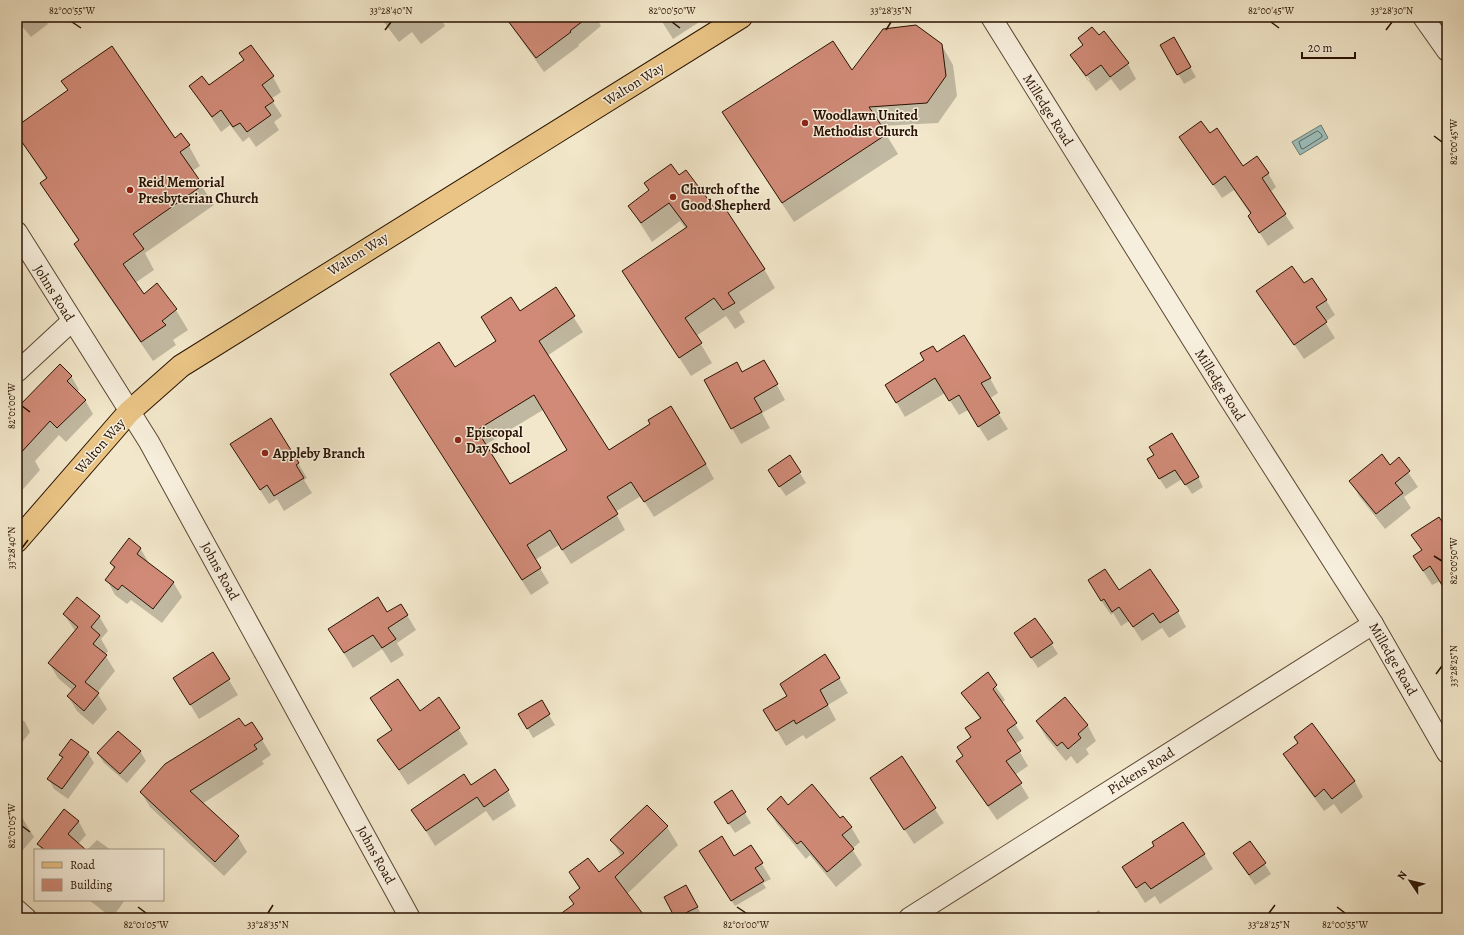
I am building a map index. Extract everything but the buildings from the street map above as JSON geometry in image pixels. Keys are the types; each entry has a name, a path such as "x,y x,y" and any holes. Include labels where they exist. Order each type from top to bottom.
{"main road":[{"name":"Walton Way","path":"17,541 129,412 181,366 741,17"}],"street":[{"name":"Milledge Road","path":"992,17 1228,397 1374,624 1447,753"},
{"path":"1423,17 1447,51"},
{"name":"Johns Road","path":"17,232 149,442 410,918"},
{"path":"17,372 72,321"},
{"name":"Pickens Road","path":"909,918 1374,624"},
{"path":"17,910 26,918"}],"water":[{"path":"1321,125 1328,138 1300,155 1292,142"}],"place":[{"name":"Woodlawn United Methodist Church","path":"805,123"},
{"name":"Reid Memorial Presbyterian Church","path":"130,190"},
{"name":"Church of the Good Shepherd","path":"673,197"},
{"name":"Episcopal Day School","path":"458,440"},
{"name":"Appleby Branch","path":"265,453"}]}
